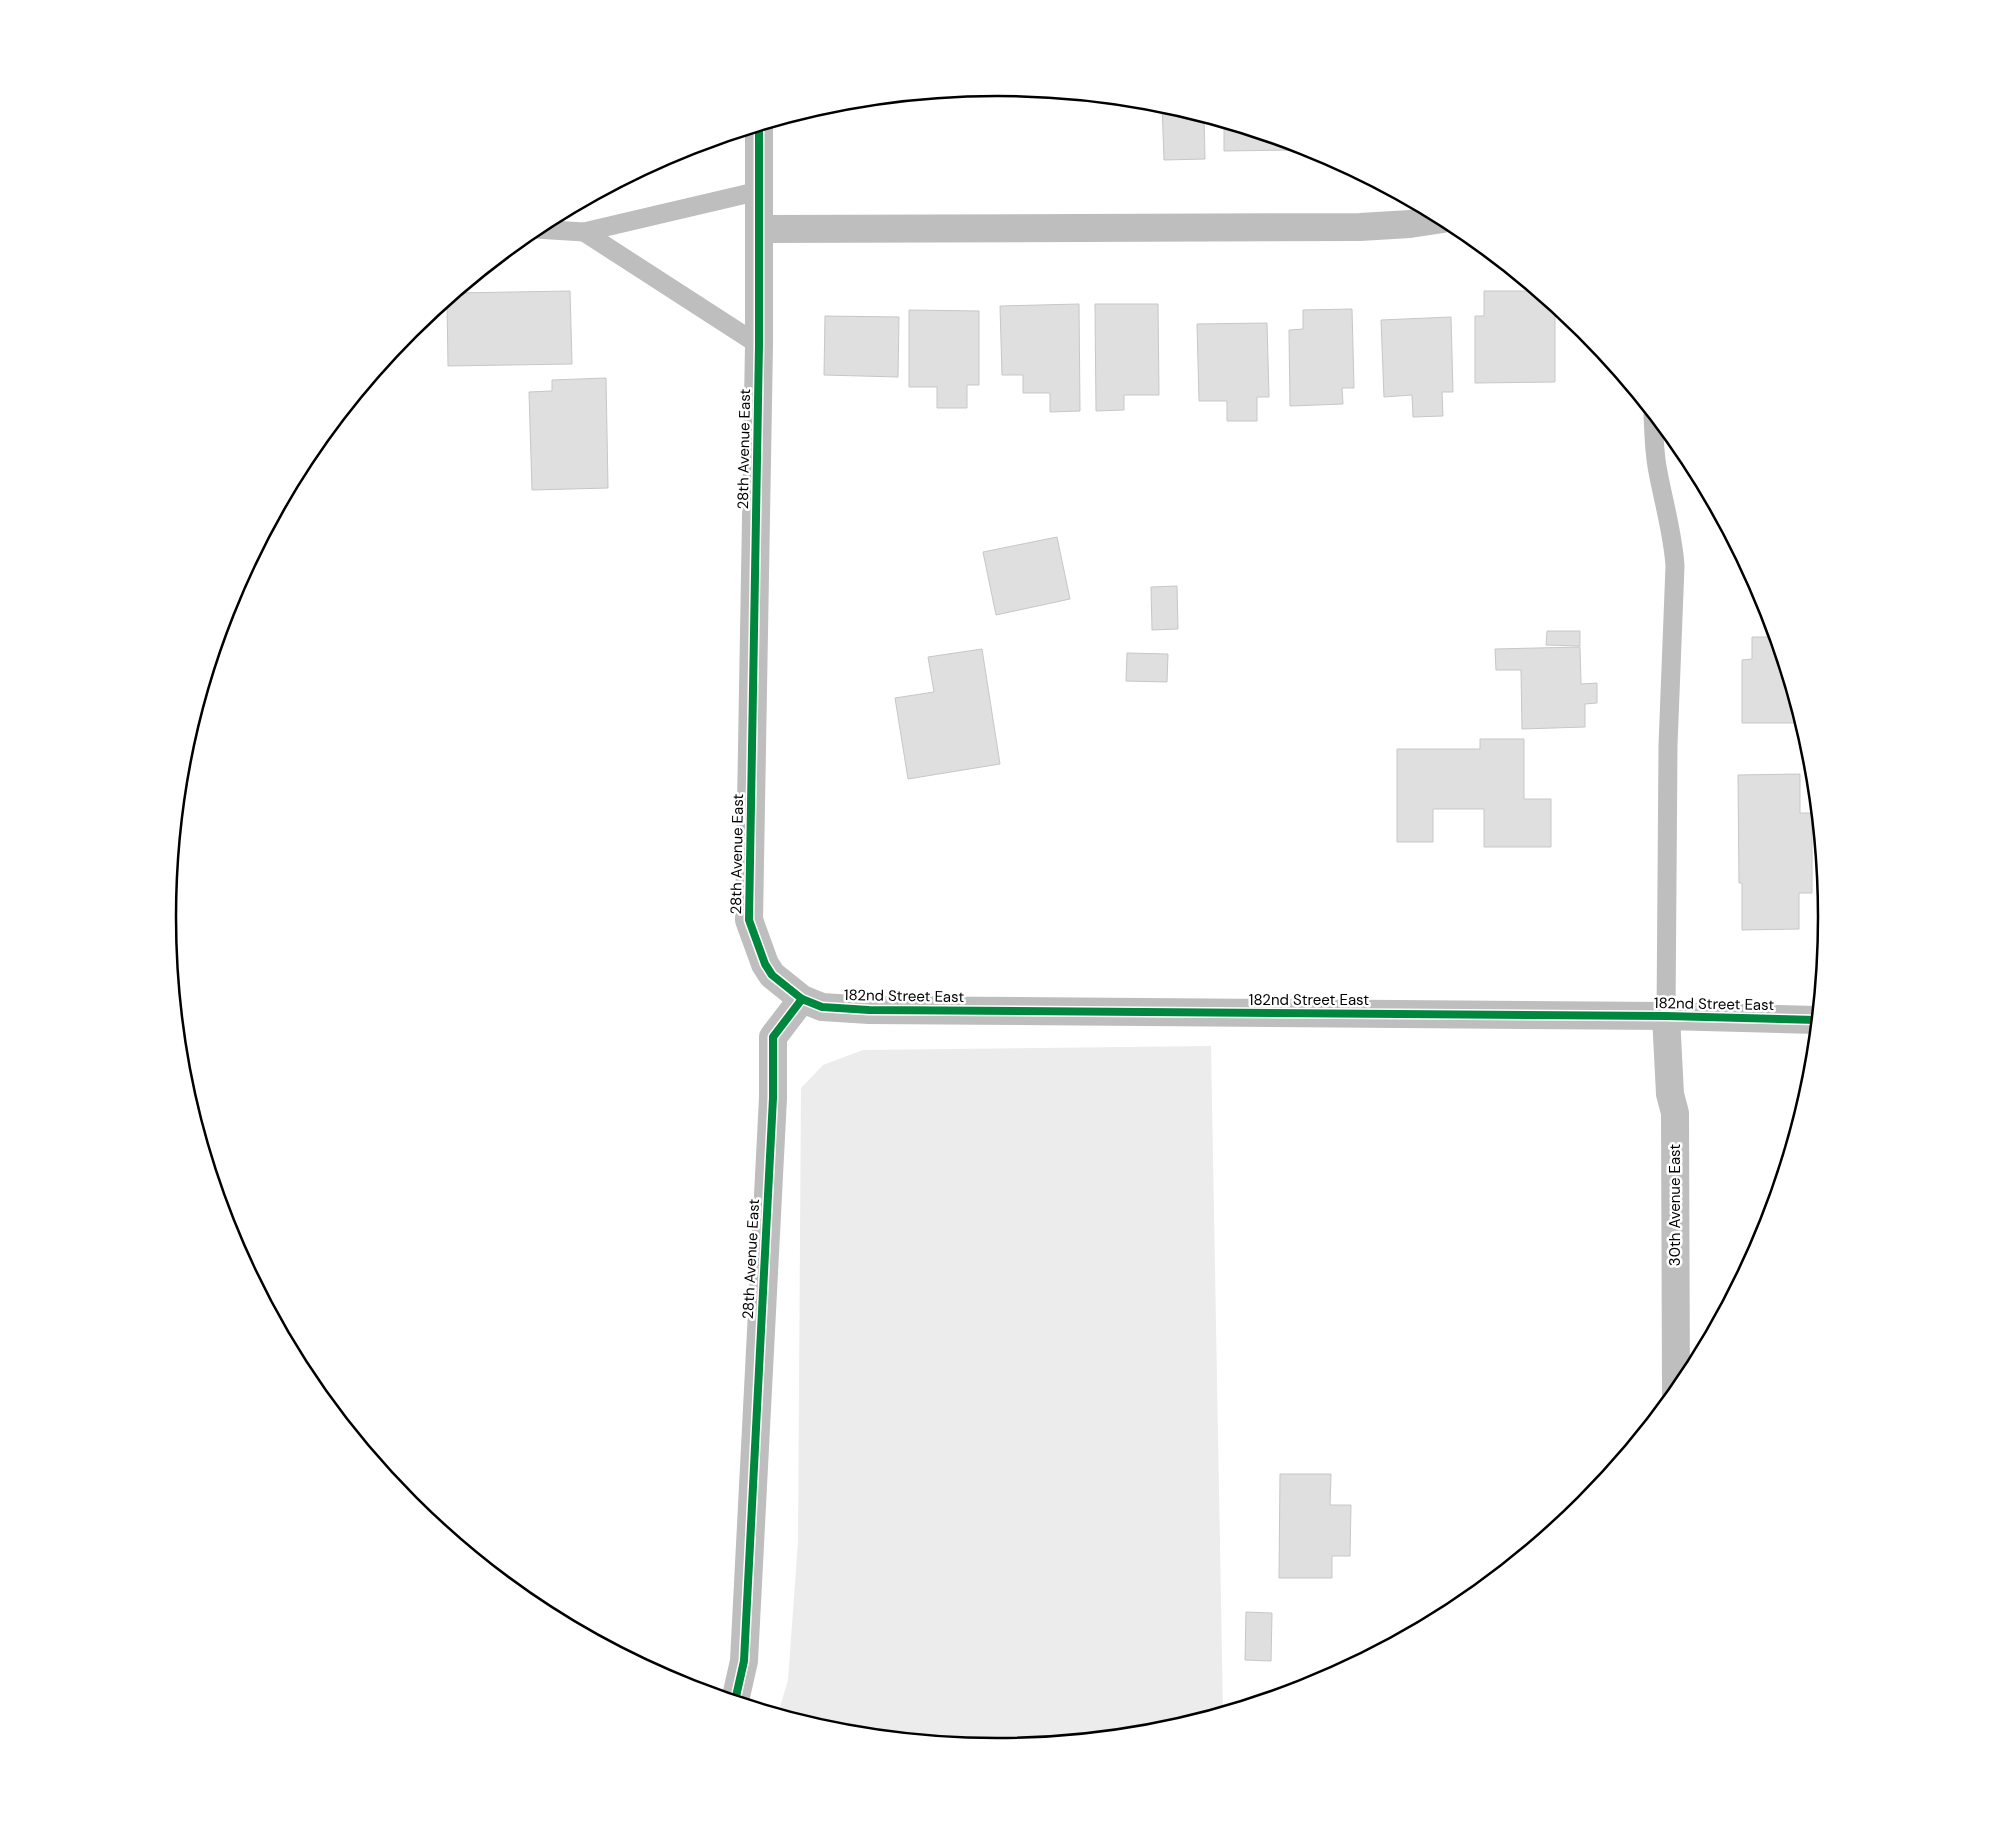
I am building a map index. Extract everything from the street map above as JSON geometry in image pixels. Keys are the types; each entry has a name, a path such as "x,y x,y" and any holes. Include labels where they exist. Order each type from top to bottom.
{"street":[{"name":"28th Avenue East","path":"736,1696 744,1661 773,1098 774,1037 802,999 772,975 765,964 749,920 759,345 760,132"},
{"path":"759,229 1360,227 1431,221"},
{"name":"182nd Street East","path":"802,999 822,1007 869,1010 1666,1016 1812,1020"},
{"name":"30th Avenue East","path":"1666,1016 1670,1094 1675,1113 1676,1380"}],"lane":[{"path":"549,230 584,232 759,191"},
{"path":"584,232 759,345"},
{"path":"1653,424 1657,471 1674,544 1675,566 1668,755 1666,1016"}],"shaded area":[{"path":"1211,1046 1223,1707 1158,1723 1105,1732 998,1739 890,1732 837,1723 779,1709 788,1680 798,1542 801,1088 823,1065 863,1050"}],"building":[{"path":"1162,113 1204,123 1205,159 1164,160"},
{"path":"1224,128 1288,150 1224,151"},
{"path":"570,291 572,364 448,366 447,308 465,293"},
{"path":"1484,291 1528,291 1539,300 1555,315 1555,382 1475,383 1475,316 1484,316"},
{"path":"1079,304 1080,411 1050,412 1050,393 1023,393 1023,375 1002,375 1000,306"},
{"path":"1095,304 1158,304 1159,395 1124,395 1124,410 1096,411"},
{"path":"1352,309 1354,388 1342,388 1343,404 1290,406 1289,330 1303,329 1303,310"},
{"path":"909,310 979,311 979,385 967,385 967,408 937,408 937,387 909,387"},
{"path":"825,316 899,317 898,377 824,375"},
{"path":"1451,317 1453,392 1442,392 1443,416 1413,417 1412,395 1384,397 1381,320"},
{"path":"1267,323 1269,397 1257,397 1257,421 1227,421 1227,401 1199,401 1197,324"},
{"path":"606,378 608,488 532,490 529,392 552,391 552,380"},
{"path":"1057,537 1070,599 996,615 983,552"},
{"path":"1177,586 1178,629 1152,630 1151,587"},
{"path":"1547,631 1580,631 1580,646 1546,645"},
{"path":"1752,637 1769,637 1795,723 1742,723 1742,660 1752,659"},
{"path":"1580,647 1581,684 1597,683 1597,703 1585,704 1585,727 1522,729 1521,670 1496,670 1495,649"},
{"path":"982,649 1000,764 908,779 895,698 934,692 928,657"},
{"path":"1127,653 1168,654 1167,682 1126,681"},
{"path":"1480,739 1524,739 1524,799 1551,799 1551,847 1484,847 1484,809 1433,809 1433,842 1397,842 1397,749 1480,749"},
{"path":"1800,774 1800,813 1812,813 1812,893 1799,893 1799,929 1742,930 1742,883 1739,883 1738,775"},
{"path":"1280,1474 1331,1474 1330,1505 1351,1505 1350,1556 1332,1556 1332,1578 1279,1578"},
{"path":"1246,1612 1272,1613 1271,1661 1245,1660"}],"cycle path":[{"path":"759,132 759,345 749,920 765,964 772,975 802,999 822,1007 869,1010 1666,1016 1812,1020"},
{"path":"736,1696 744,1661 773,1098 773,1037 802,999"}]}
